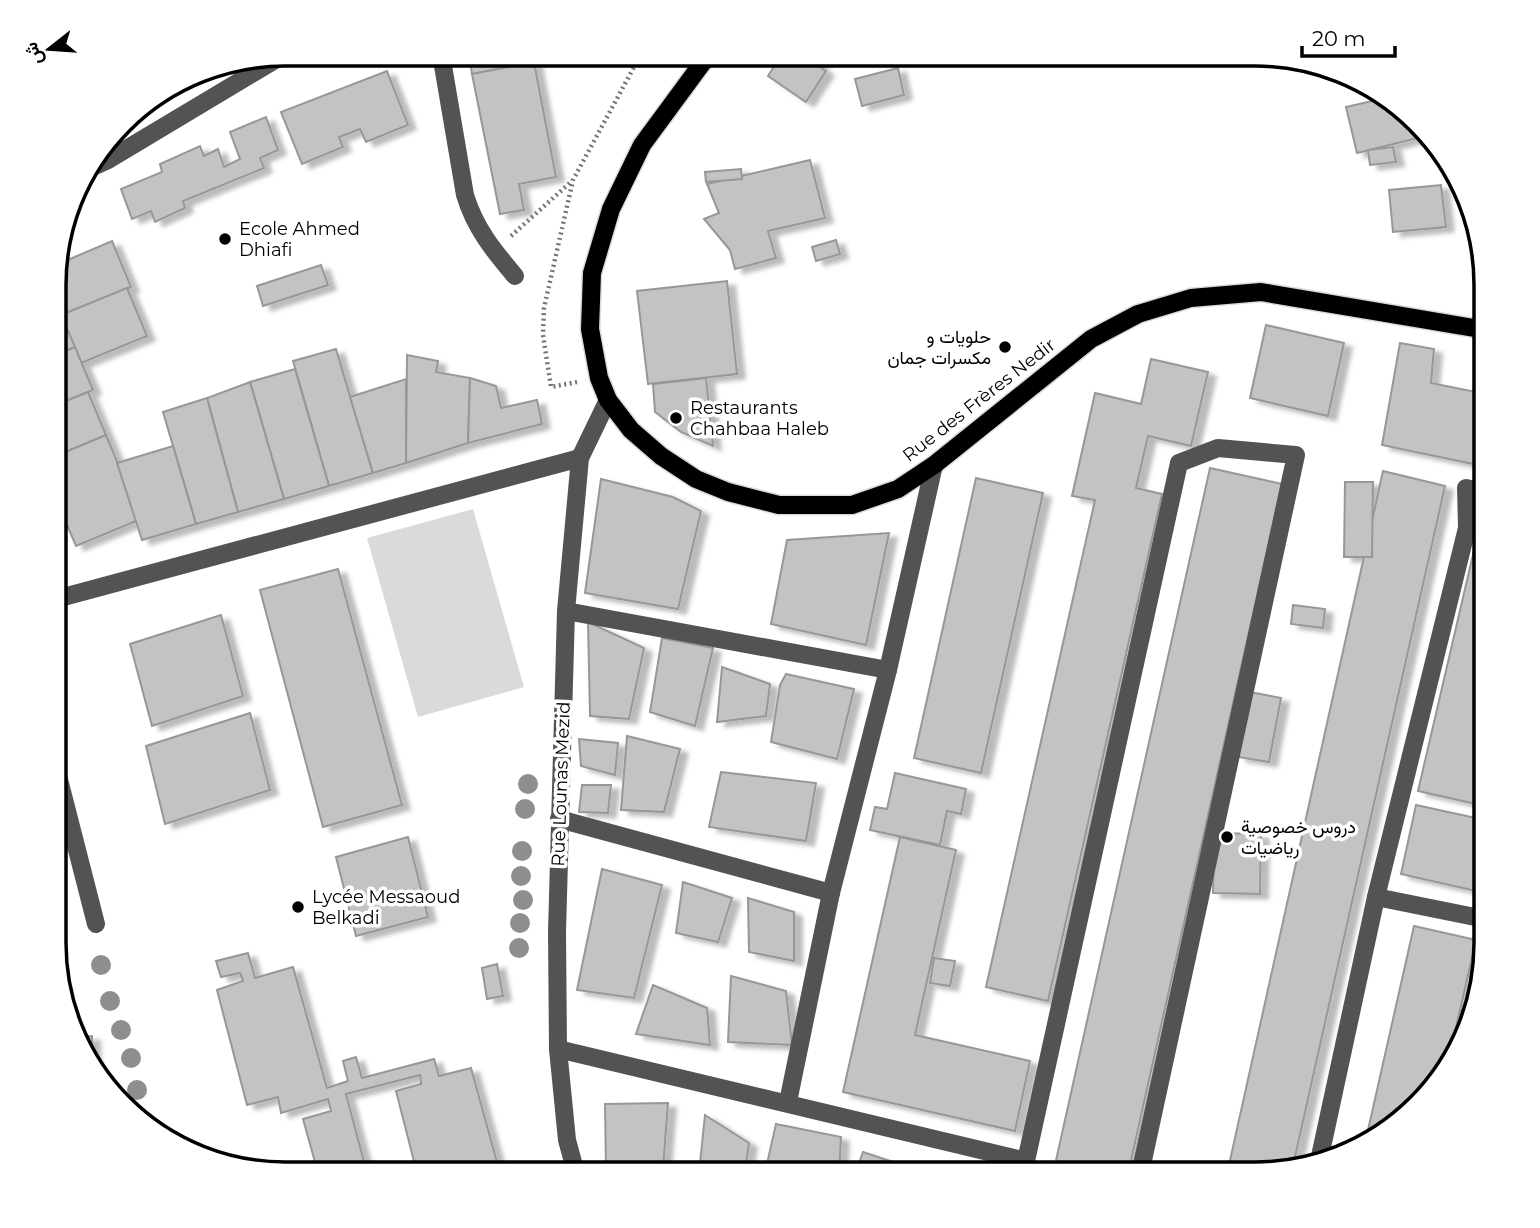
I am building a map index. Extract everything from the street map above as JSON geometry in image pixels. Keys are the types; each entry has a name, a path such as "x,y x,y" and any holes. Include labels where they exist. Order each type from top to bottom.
{"main road":[{"name":"Rue des Frères Nedir","path":"699,67 642,145 611,209 592,273 590,329 599,378 608,400 631,430 661,456 696,479 728,492 779,505 852,505 898,489 934,465 1091,339 1138,314 1191,298 1261,292 1474,328"}],"street":[{"path":"443,67 466,195 476,225 494,252 515,276"},
{"path":"105,161 261,68"},
{"name":"Rue Lounas Mezid","path":"573,1161 567,1140 558,1049 559,819 566,611 580,458 608,400"},
{"path":"558,1049 1026,1161 1179,463 1218,448 1296,455 1143,1162"},
{"path":"66,596 580,458"},
{"path":"788,1102 831,893 887,670 934,465"},
{"path":"1321,1151 1376,897 1467,528 1466,488 1474,490"},
{"path":"566,611 887,670"},
{"path":"67,810 96,924"},
{"path":"559,819 831,893"},
{"path":"1376,897 1473,917"}],"path":[{"path":"494,252 573,180"}],"shaded area":[{"path":"473,509 524,687 418,717 367,538"}],"building":[{"path":"471,67 508,67 472,74"},
{"path":"508,67 535,67 556,177 519,184 524,210 500,214 472,74"},
{"path":"774,67 820,67 826,71 806,102 768,76"},
{"path":"898,68 904,95 862,106 855,79"},
{"path":"387,71 408,125 366,142 360,129 339,137 343,147 302,164 281,112"},
{"path":"1372,101 1416,138 1357,153 1346,107"},
{"path":"266,117 278,150 260,158 264,168 183,201 185,208 155,222 151,211 132,219 121,189 162,172 160,164 200,146 204,156 218,149 224,167 240,159 230,132"},
{"path":"1393,147 1396,162 1370,165 1368,150"},
{"path":"810,160 825,218 768,231 776,258 735,269 730,250 704,219 719,213 707,184"},
{"path":"741,169 742,179 706,182 705,172"},
{"path":"1441,185 1446,227 1393,232 1389,190"},
{"path":"836,240 840,254 816,261 812,247"},
{"path":"112,241 131,287 66,313 68,260"},
{"path":"321,265 328,285 263,306 257,286"},
{"path":"727,281 737,374 648,384 637,291"},
{"path":"127,288 147,336 81,363 66,327 66,313"},
{"path":"1266,325 1344,343 1328,416 1250,398"},
{"path":"66,326 75,347 66,351"},
{"path":"1400,343 1434,349 1431,383 1474,392 1474,464 1382,445"},
{"path":"75,347 93,390 66,401 66,351"},
{"path":"336,349 373,473 329,486 293,361"},
{"path":"407,355 438,361 436,372 470,378 468,443 406,463"},
{"path":"1151,359 1208,372 1191,446 1148,436 1136,488 1162,494 1048,1001 986,987 1095,500 1072,496 1095,393 1141,404"},
{"path":"295,369 329,486 284,499 250,382"},
{"path":"470,378 496,386 501,408 537,400 542,424 468,443"},
{"path":"706,378 713,446 681,432 655,412 653,384"},
{"path":"406,379 406,463 373,473 350,397"},
{"path":"250,382 284,499 238,512 207,398"},
{"path":"88,392 106,435 66,452 66,401"},
{"path":"207,398 238,512 196,524 163,412"},
{"path":"106,435 141,519 76,546 66,523 66,452"},
{"path":"173,446 196,524 142,540 117,463"},
{"path":"1210,468 1282,484 1131,1162 1056,1162"},
{"path":"1383,471 1445,486 1295,1157 1230,1162"},
{"path":"976,478 1043,493 981,773 914,758"},
{"path":"601,479 673,497 701,511 678,609 585,593"},
{"path":"1345,482 1373,482 1372,557 1344,557"},
{"path":"889,533 866,645 771,624 787,540"},
{"path":"1474,552 1473,803 1418,791"},
{"path":"338,569 402,805 323,827 260,590"},
{"path":"1293,605 1325,609 1323,628 1291,624"},
{"path":"221,615 243,696 152,726 130,644"},
{"path":"588,622 644,648 629,719 590,716"},
{"path":"662,638 713,648 695,726 650,712"},
{"path":"722,667 770,684 766,716 717,722"},
{"path":"786,674 854,689 837,759 771,742 780,685"},
{"path":"1250,692 1281,698 1269,762 1238,757"},
{"path":"250,713 270,790 165,824 146,746"},
{"path":"627,736 680,749 664,812 621,810"},
{"path":"579,739 618,743 615,775 581,766"},
{"path":"721,772 816,783 806,841 709,827"},
{"path":"895,773 966,789 961,814 947,811 940,845 870,830 875,807 887,809"},
{"path":"582,785 611,785 608,813 579,812"},
{"path":"1416,805 1473,817 1473,890 1401,874"},
{"path":"1214,833 1261,834 1260,894 1213,893"},
{"path":"408,837 428,917 356,936 336,857"},
{"path":"900,837 956,850 915,1035 1030,1061 1015,1131 843,1092"},
{"path":"602,869 662,885 634,998 577,990"},
{"path":"683,882 732,898 718,942 676,933"},
{"path":"748,898 794,912 794,961 749,952"},
{"path":"1414,926 1473,939 1473,953 1451,1039 1437,1064 1419,1087 1388,1116 1368,1129"},
{"path":"248,953 255,978 293,967 327,1088 348,1081 343,1061 356,1057 362,1078 434,1059 439,1076 471,1068 497,1161 414,1161 396,1091 421,1084 420,1075 346,1094 364,1161 315,1161 303,1119 331,1111 328,1099 281,1113 278,1097 247,1105 217,990 243,981 240,973 221,977 216,961"},
{"path":"934,958 955,961 950,986 930,983"},
{"path":"497,964 503,996 487,999 482,968"},
{"path":"731,976 786,991 792,1045 728,1042"},
{"path":"653,985 707,1008 710,1045 636,1034"},
{"path":"668,1103 664,1161 606,1161 605,1104"},
{"path":"705,1115 749,1143 746,1161 700,1161"},
{"path":"776,1124 841,1137 840,1162 767,1162"},
{"path":"863,1152 892,1162 860,1162"}],"place":[{"name":"Ecole Ahmed Dhiafi","path":"225,239"},
{"name":"حلويات و مكسرات جمان","path":"1005,347"},
{"name":"Restaurants Chahbaa Haleb","path":"676,418"},
{"name":"دروس خصوصية رياضيات","path":"1227,837"},
{"name":"Lycée Messaoud Belkadi","path":"298,907"}]}
